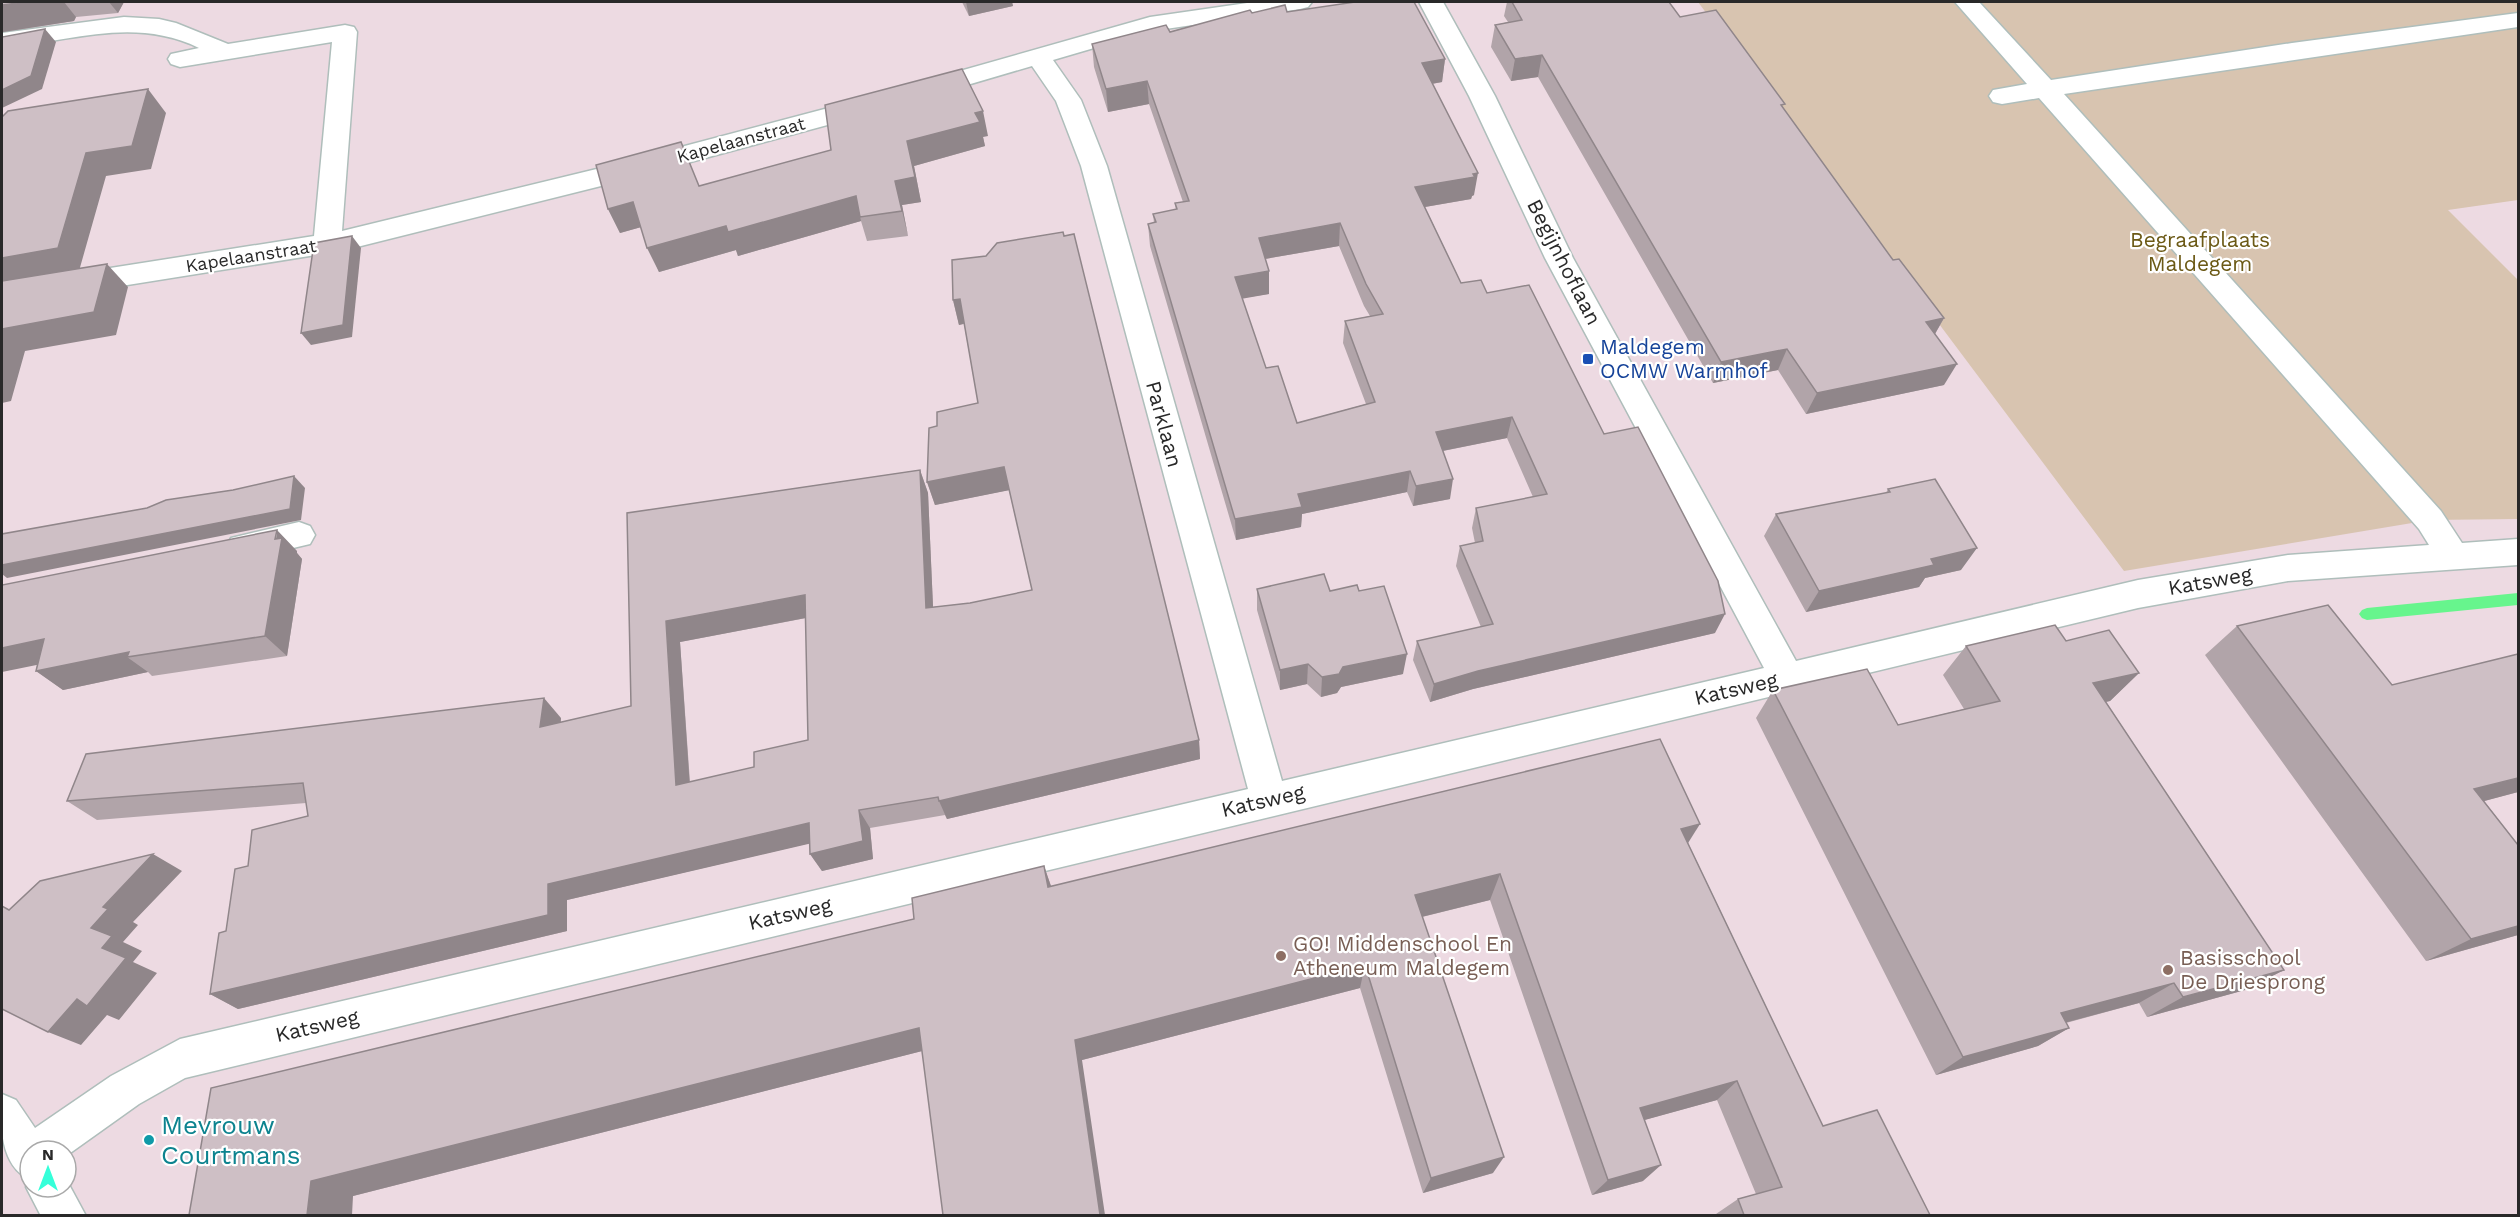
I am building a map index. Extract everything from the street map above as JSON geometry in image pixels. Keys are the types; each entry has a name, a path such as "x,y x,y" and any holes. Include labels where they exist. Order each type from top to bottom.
{"street":[{"name":"Kapelaanstraat","path":"2,294 327,244 609,175 898,97 1150,24 1300,2"},
{"name":"Begijnhoflaan","path":"1431,2 1482,96 1559,258 1787,677"},
{"path":"1967,2 2430,520 2453,555"},
{"path":"2480,2 2512,21"},
{"path":"2002,96 2292,51 2512,21"},
{"path":"2,41 115,27 157,25 191,34 223,51"},
{"path":"180,59 345,32 327,244"},
{"name":"Parklaan","path":"1038,57 1068,100 1094,166 1269,800"},
{"path":"207,554 299,535"},
{"name":"Katsweg","path":"61,1139 102,1103 143,1077 180,1059 2138,594 2288,568 2518,552"},
{"path":"2,1114 19,1139"},
{"path":"56,1199 65,1215"}],"green space":[{"name":"Begraafplaats Maldegem","path":"1698,2 2518,2 2518,200 2448,210 2518,280 2518,519 2430,520 2124,571"}],"building":[{"path":"2,2 25,2 2,5"},
{"path":"1355,2 1414,2 1445,59 1422,63 1478,173 1473,174 1475,177 1415,187 1461,283 1481,280 1487,293 1529,285 1604,434 1638,427 1718,581 1725,614 1478,671 1434,684 1417,641 1493,624 1460,546 1483,541 1476,508 1547,494 1512,417 1436,432 1453,479 1416,486 1410,471 1298,494 1302,507 1235,519 1148,224 1156,222 1153,214 1177,209 1175,203 1189,201 1147,81 1106,89 1092,44 1166,25 1170,32 1250,10 1252,13 1285,5 1287,12","holes":["1340,223 1366,284 1383,314 1345,321 1375,402 1297,423 1278,366 1266,368 1235,277 1269,271 1259,238"]},
{"path":"1512,2 1669,2 1680,17 1716,10 1785,104 1781,105 1893,260 1899,259 1944,318 1926,322 1957,364 1817,393 1787,349 1721,362 1542,55 1515,59 1495,25 1522,20"},
{"path":"45,29 31,76 2,90 2,37"},
{"path":"962,69 983,111 975,113 980,122 907,141 915,177 895,181 902,211 860,217 856,196 728,232 726,226 647,248 633,202 608,209 596,165 681,142 699,186 831,150 825,105"},
{"path":"148,89 132,146 86,153 58,248 2,258 2,117 8,111"},
{"path":"1063,232 1064,236 1074,234 1199,740 939,801 938,797 859,810 863,841 810,854 809,823 548,884 548,915 210,994 219,933 226,931 235,869 248,866 252,830 308,816 303,783 67,801 86,754 544,698 540,727 631,706 627,513 920,470 926,608 970,603 1032,590 1004,467 927,482 929,428 937,426 937,412 978,403 960,299 953,300 952,260 986,256 997,243","holes":["805,595 808,740 754,752 754,767 676,785 666,621"]},
{"path":"352,236 343,325 301,333 314,243"},
{"path":"107,264 94,312 2,329 2,281"},
{"path":"294,476 290,509 2,565 2,534 147,508 166,500 233,490"},
{"path":"1935,479 1977,548 1931,559 1934,565 1819,591 1776,514 1890,492 1888,489"},
{"path":"277,530 275,539 282,538 265,636 127,657 129,652 36,671 44,639 2,648 2,585"},
{"path":"1324,574 1330,591 1357,585 1359,591 1384,586 1407,654 1343,667 1339,674 1322,677 1308,664 1280,670 1257,589"},
{"path":"2328,605 2392,685 2518,654 2518,778 2474,789 2518,845 2518,926 2471,939 2237,626"},
{"path":"2055,625 2066,641 2109,630 2139,673 2093,683 2284,970 2183,997 2174,983 2061,1013 2069,1028 1963,1057 1773,690 1867,669 1898,725 2000,701 1966,646"},
{"path":"1660,739 1700,824 1681,829 1823,1126 1877,1110 1930,1215 1744,1215 1738,1199 1782,1187 1737,1081 1640,1108 1661,1165 1608,1180 1500,874 1415,895 1504,1157 1431,1178 1365,965 1075,1040 1100,1215 943,1215 919,1028 311,1181 307,1215 189,1215 211,1088 914,919 912,898 1044,866 1048,887"},
{"path":"153,854 103,907 108,909 91,928 112,936 102,948 126,958 87,1006 77,999 48,1032 2,1009 2,906 9,910 40,881"}],"waterway":[{"path":"2367,614 2518,599"}],"place":[{"name":"Maldegem OCMW Warmhof","path":"1588,359"},
{"name":"GO! Middenschool En Atheneum Maldegem","path":"1281,956"},
{"name":"Basisschool De Driesprong","path":"2168,970"},
{"name":"Mevrouw Courtmans","path":"149,1140"}]}
